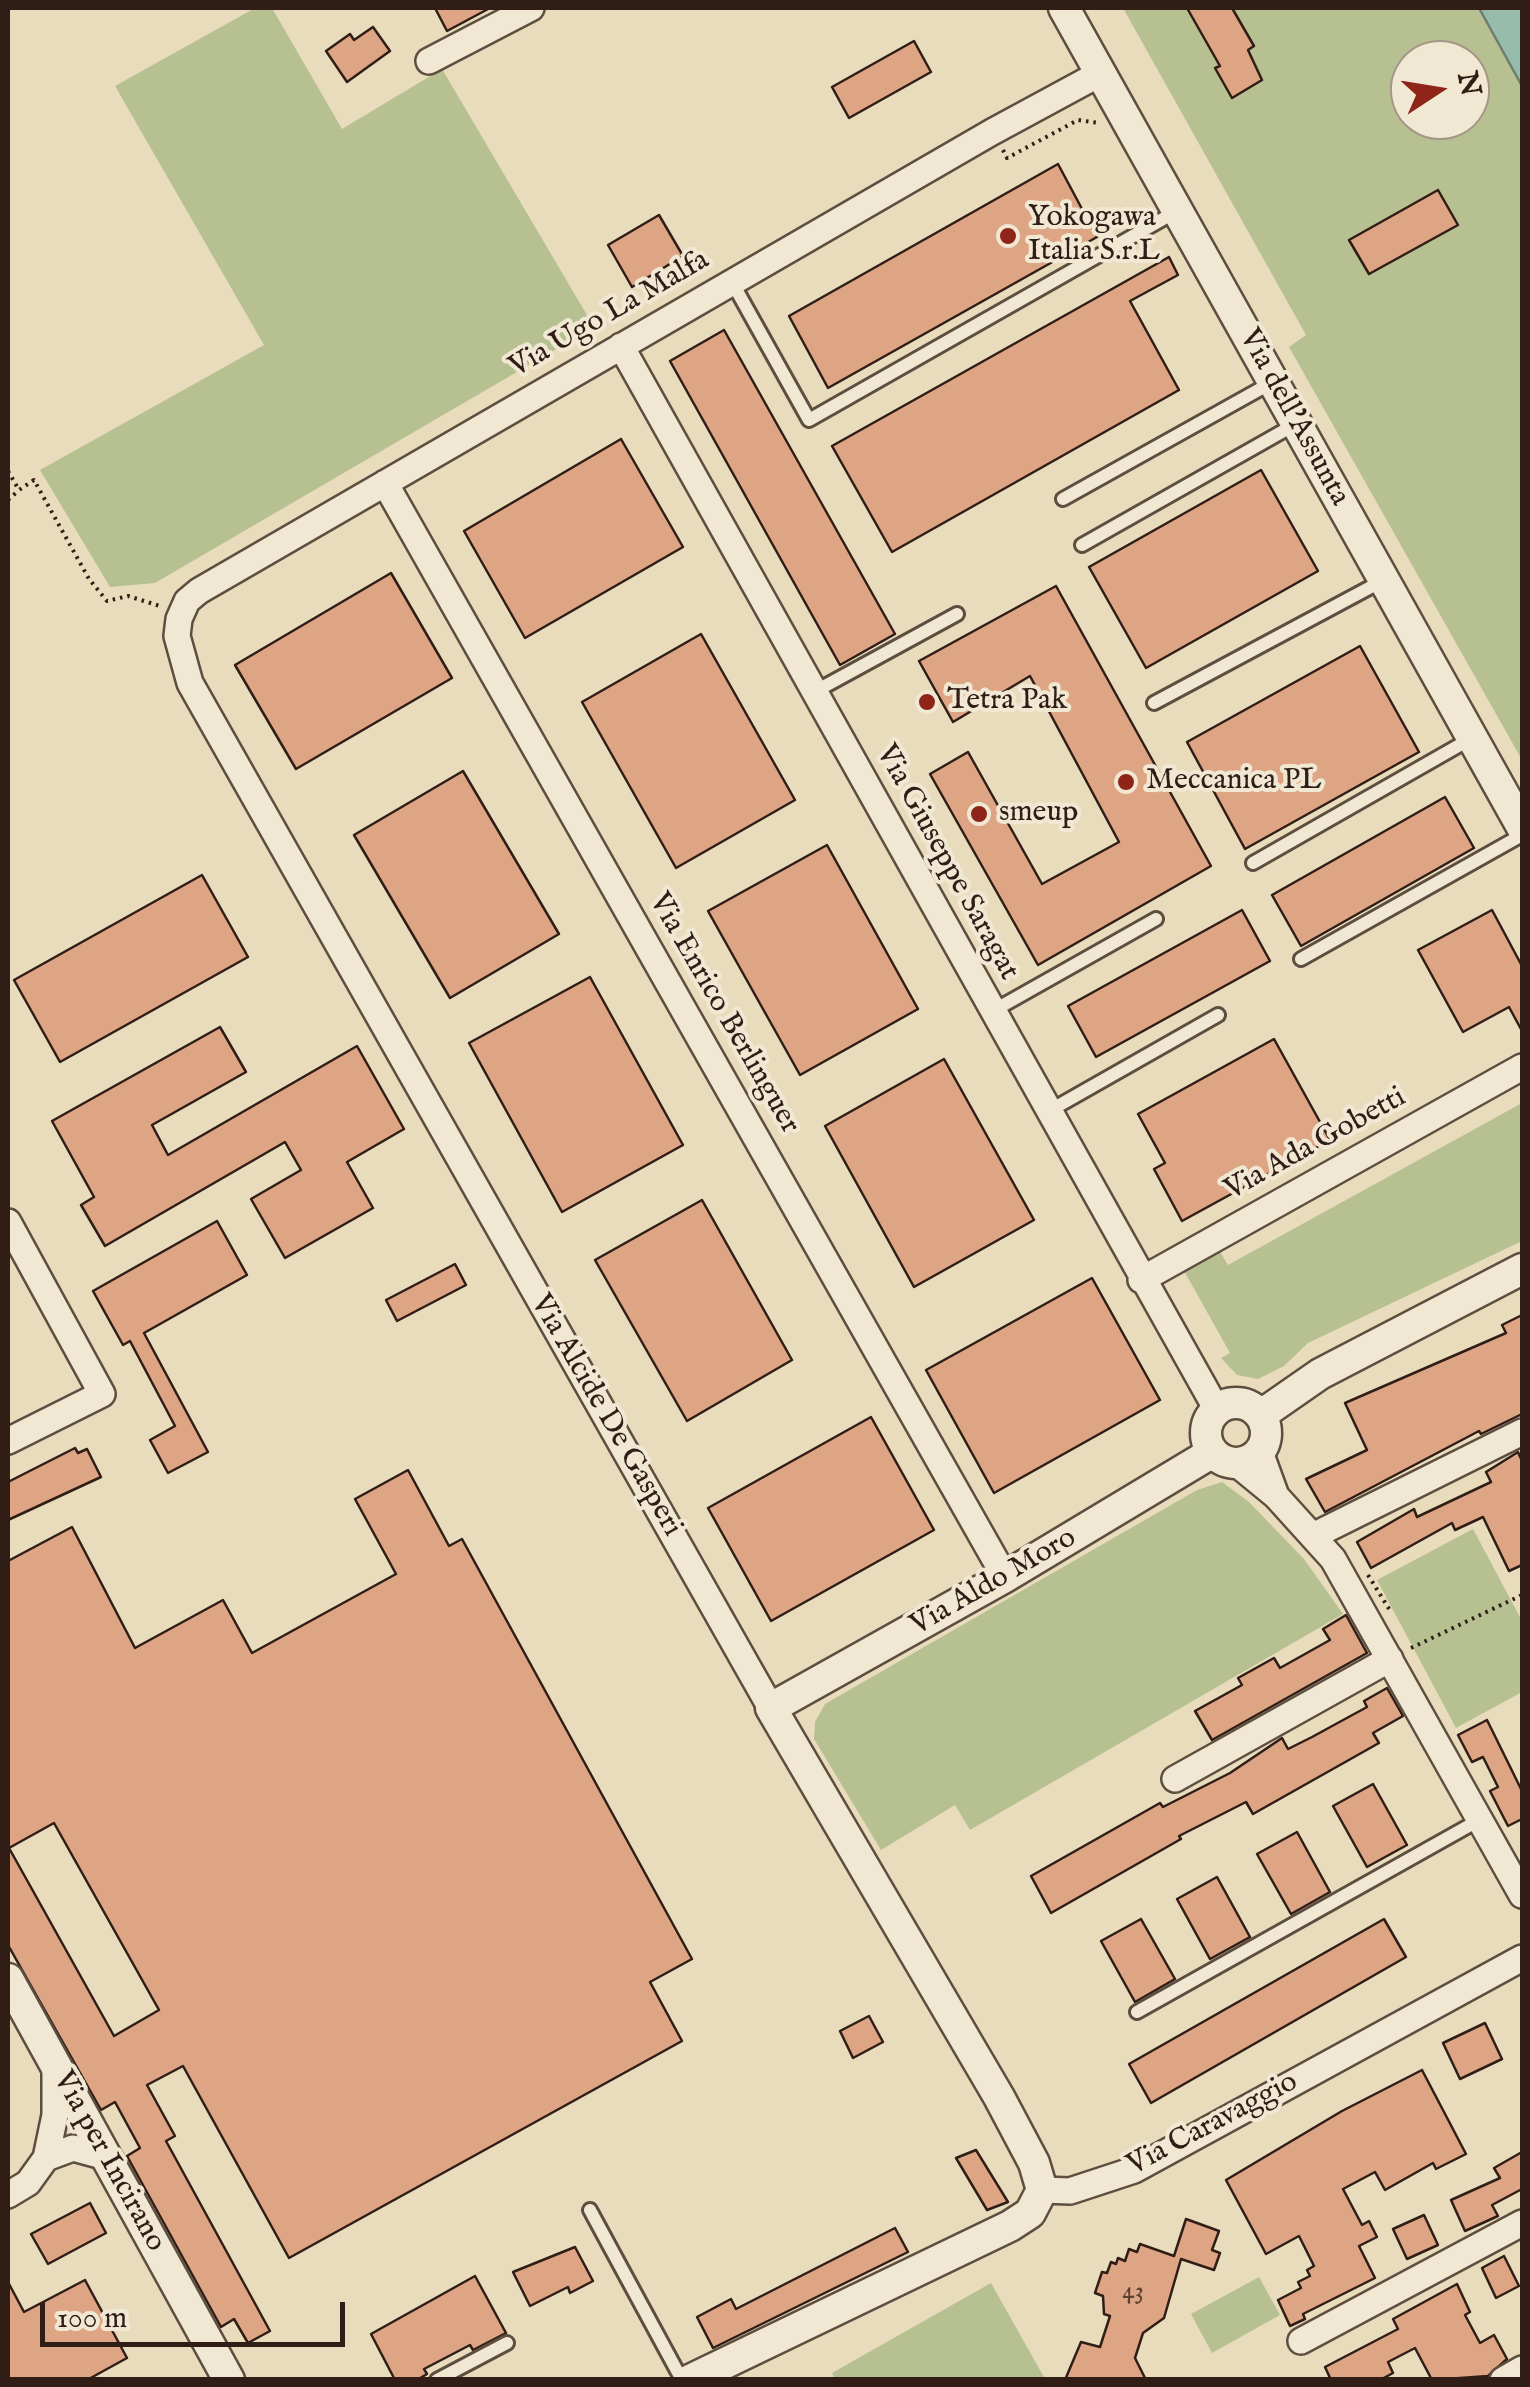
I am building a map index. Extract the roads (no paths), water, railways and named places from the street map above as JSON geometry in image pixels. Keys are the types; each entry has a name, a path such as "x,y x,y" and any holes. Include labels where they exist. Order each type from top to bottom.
{"street":[{"path":"430,62 530,8"},
{"name":"Via dell'Assunta","path":"1064,8 1522,831"},
{"name":"Via Ugo La Malfa","path":"178,628 188,601 200,591 992,132 1101,73"},
{"name":"Via Giuseppe Saragat","path":"621,346 1047,1112 1218,1410"},
{"name":"Via Enrico Berlinguer","path":"384,483 1005,1577"},
{"name":"Via Alcide De Gasperi","path":"178,628 190,684 770,1708 999,2097 1034,2163 1042,2190"},
{"name":"Via Ada Gobetti","path":"1142,1280 1522,1066"},
{"path":"8,1222 102,1394 8,1441"},
{"path":"1261,1415 1320,1374 1522,1268"},
{"path":"1236,1456 1267,1434 1261,1415 1245,1404 1218,1410 1207,1425 1236,1456 1315,1535 1390,1659 1522,1896"},
{"path":"1315,1535 1522,1432"},
{"name":"Via Aldo Moro","path":"770,1708 1005,1577 1236,1456"},
{"path":"1175,1779 1390,1659"},
{"name":"Via Caravaggio","path":"1042,2190 1070,2191 1134,2170 1522,1958"},
{"name":"Via per Incirano","path":"11,1992 229,2380"},
{"path":"8,2195 28,2184 46,2158 53,2132 55,2066"},
{"path":"46,2158 73,2148 106,2157"},
{"path":"690,2380 1021,2220 1036,2205 1042,2190"},
{"path":"1301,2341 1522,2223"},
{"path":"1503,2380 1522,2369"}],"lane":[{"path":"732,282 808,420 1177,211"},
{"path":"1062,499 1274,382"},
{"path":"1082,544 1296,424"},
{"path":"1154,704 1384,580"},
{"path":"814,692 957,614"},
{"path":"1253,863 1472,738"},
{"path":"1301,959 1522,831"},
{"path":"991,1012 1156,919"},
{"path":"1047,1112 1218,1015"},
{"path":"1137,2012 1481,1819"},
{"path":"590,2210 682,2380"},
{"path":"437,2380 506,2343"}],"place":[{"name":"Yokogawa Italia S.r.L","path":"1008,236"},
{"name":"Tetra Pak","path":"927,702"},
{"name":"Meccanica PL","path":"1126,782"},
{"name":"smeup","path":"979,814"}]}
